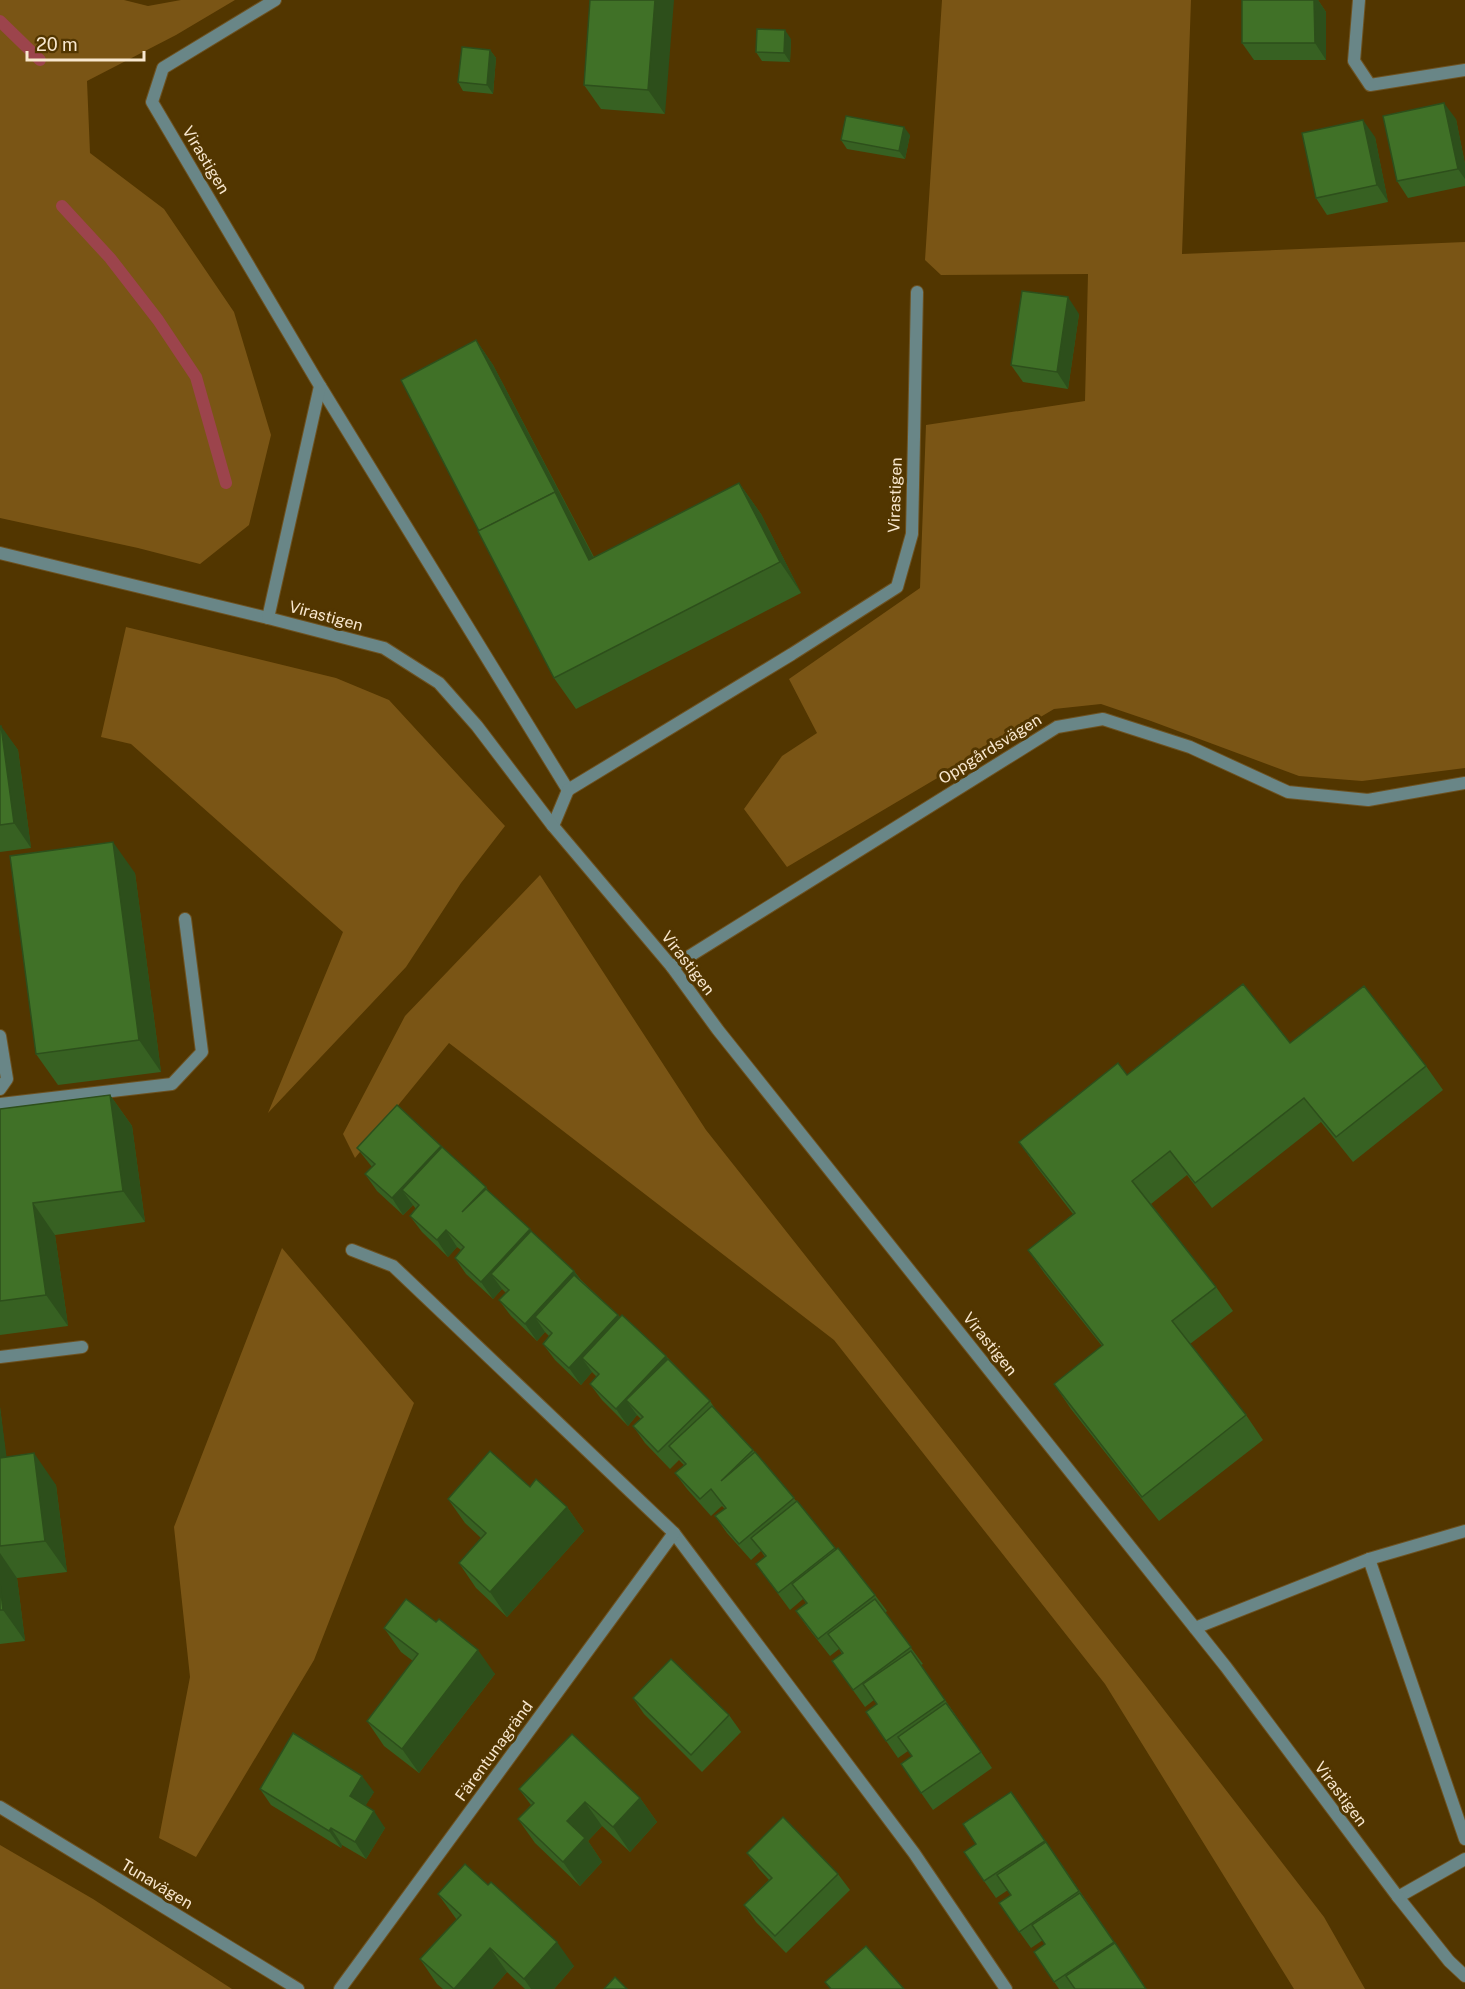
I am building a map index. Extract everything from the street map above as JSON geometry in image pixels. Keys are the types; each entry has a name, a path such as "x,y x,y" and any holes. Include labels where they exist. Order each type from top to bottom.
{"street":[{"name":"Virastigen","path":"275,0 163,68 152,102 320,386 568,790 792,654 897,587 912,534 916,292"},
{"path":"1359,0 1354,62 1370,85 1465,70"},
{"path":"268,618 320,386"},
{"name":"Virastigen","path":"0,553 384,648 439,683 477,726 554,826 672,968 718,1030 1195,1628 1398,1897 1449,1961 1465,1976"},
{"name":"Oppgårdsvägen","path":"672,968 1058,727 1103,719 1190,747 1288,792 1368,801 1465,783"},
{"path":"554,826 568,790"},
{"path":"0,1104 172,1083 202,1052 185,919"},
{"path":"0,1036 7,1079 0,1089"},
{"path":"352,1250 393,1266 674,1533 914,1853 1005,1989"},
{"path":"0,1357 82,1347"},
{"path":"1195,1628 1369,1560 1465,1531"},
{"name":"Färentunagränd","path":"340,1989 674,1533"},
{"path":"1369,1560 1465,1839"},
{"name":"Tunavägen","path":"0,1807 298,1989"},
{"path":"1398,1897 1465,1859"}],"shaded area":[{"path":"0,0 124,0 148,6 181,0 235,0 176,35 87,81 90,153 164,209 234,312 271,435 249,525 200,564 0,518"},
{"path":"942,0 1191,0 1182,254 1465,242 1465,768 1362,781 1299,776 1101,704 1054,709 787,867 744,809 782,756 817,733 789,679 920,588 926,425 1085,401 1088,274 941,275 925,260"},
{"path":"126,627 336,678 389,700 505,826 461,883 406,967 268,1113 343,932 131,744 101,737"},
{"path":"540,875 706,1130 1144,1684 1324,1917 1365,1989 1294,1989 1105,1684 834,1340 449,1043 355,1158 343,1134 405,1016"},
{"path":"282,1248 414,1403 314,1660 196,1857 159,1838 190,1677 174,1527"},
{"path":"0,1845 93,1899 232,1989 0,1989"}],"building":[{"path":"590,0 655,0 648,90 584,85"},
{"path":"1242,0 1314,0 1315,43 1242,43"},
{"path":"757,29 785,30 784,53 756,52"},
{"path":"462,47 490,50 487,85 458,82"},
{"path":"1444,103 1458,169 1397,181 1383,116"},
{"path":"846,116 904,127 899,151 841,140"},
{"path":"1363,120 1377,185 1316,198 1302,133"},
{"path":"1022,291 1068,297 1057,372 1011,365"},
{"path":"476,340 559,499 555,492 479,531 401,380"},
{"path":"739,483 780,562 554,678 478,531 555,492 589,560"},
{"path":"0,726 14,823 0,825"},
{"path":"113,842 139,1040 36,1054 10,856"},
{"path":"1243,984 1290,1043 1364,986 1426,1066 1336,1137 1304,1098 1195,1183 1170,1151 1132,1181 1216,1287 1172,1321 1246,1415 1142,1497 1054,1384 1103,1345 1028,1250 1075,1213 1019,1142 1118,1063 1127,1075"},
{"path":"110,1095 123,1191 33,1203 46,1295 0,1301 0,1109"},
{"path":"397,1105 441,1146 392,1198 365,1174 375,1164 357,1148"},
{"path":"442,1147 486,1187 462,1212 486,1189 530,1229 481,1282 455,1258 464,1247 446,1230 437,1240 410,1216 419,1205 402,1190"},
{"path":"531,1231 574,1271 525,1324 499,1300 509,1290 491,1274"},
{"path":"574,1275 618,1315 569,1368 543,1344 552,1333 535,1317"},
{"path":"622,1315 666,1356 616,1409 590,1384 599,1374 582,1358"},
{"path":"668,1359 710,1401 658,1452 633,1426 643,1417 626,1400"},
{"path":"712,1406 753,1450 721,1481 755,1452 794,1498 739,1544 715,1516 726,1508 711,1489 700,1499 675,1473 686,1464 669,1446"},
{"path":"490,1451 530,1487 536,1479 567,1507 490,1592 459,1563 486,1533 448,1499"},
{"path":"34,1453 45,1541 0,1546 0,1458"},
{"path":"797,1501 835,1548 778,1593 756,1564 766,1556 751,1538"},
{"path":"838,1548 875,1595 818,1639 796,1611 807,1603 792,1584"},
{"path":"0,1584 3,1610 0,1610"},
{"path":"406,1599 436,1622 439,1619 478,1650 402,1749 367,1721 418,1654 384,1628"},
{"path":"875,1599 911,1647 853,1690 832,1661 843,1653 828,1634"},
{"path":"911,1651 945,1700 886,1741 866,1712 877,1704 863,1684"},
{"path":"671,1659 729,1715 691,1755 633,1698"},
{"path":"946,1703 981,1752 921,1793 901,1764 912,1756 898,1737"},
{"path":"293,1733 362,1776 350,1796 374,1811 355,1842 331,1828 329,1831 260,1789"},
{"path":"572,1734 640,1798 613,1827 585,1802 567,1821 585,1838 563,1862 518,1819 534,1803 519,1789"},
{"path":"1011,1792 1045,1841 984,1881 964,1852 976,1844 963,1824"},
{"path":"783,1817 838,1874 775,1936 744,1905 772,1878 747,1853"},
{"path":"1046,1842 1079,1891 1019,1932 999,1903 1011,1895 997,1875"},
{"path":"465,1864 488,1885 491,1882 557,1942 524,1979 490,1948 454,1989 420,1959 461,1915 438,1894"},
{"path":"1080,1893 1114,1942 1054,1982 1034,1952 1045,1944 1032,1925"},
{"path":"1115,1943 1146,1989 1075,1989 1066,1976"},
{"path":"866,1946 904,1989 831,1989 825,1982"},
{"path":"615,1977 627,1989 604,1989"}],"waterway":[{"path":"0,21 40,60"},
{"path":"62,206 110,258 158,320 196,377 226,483"}]}
